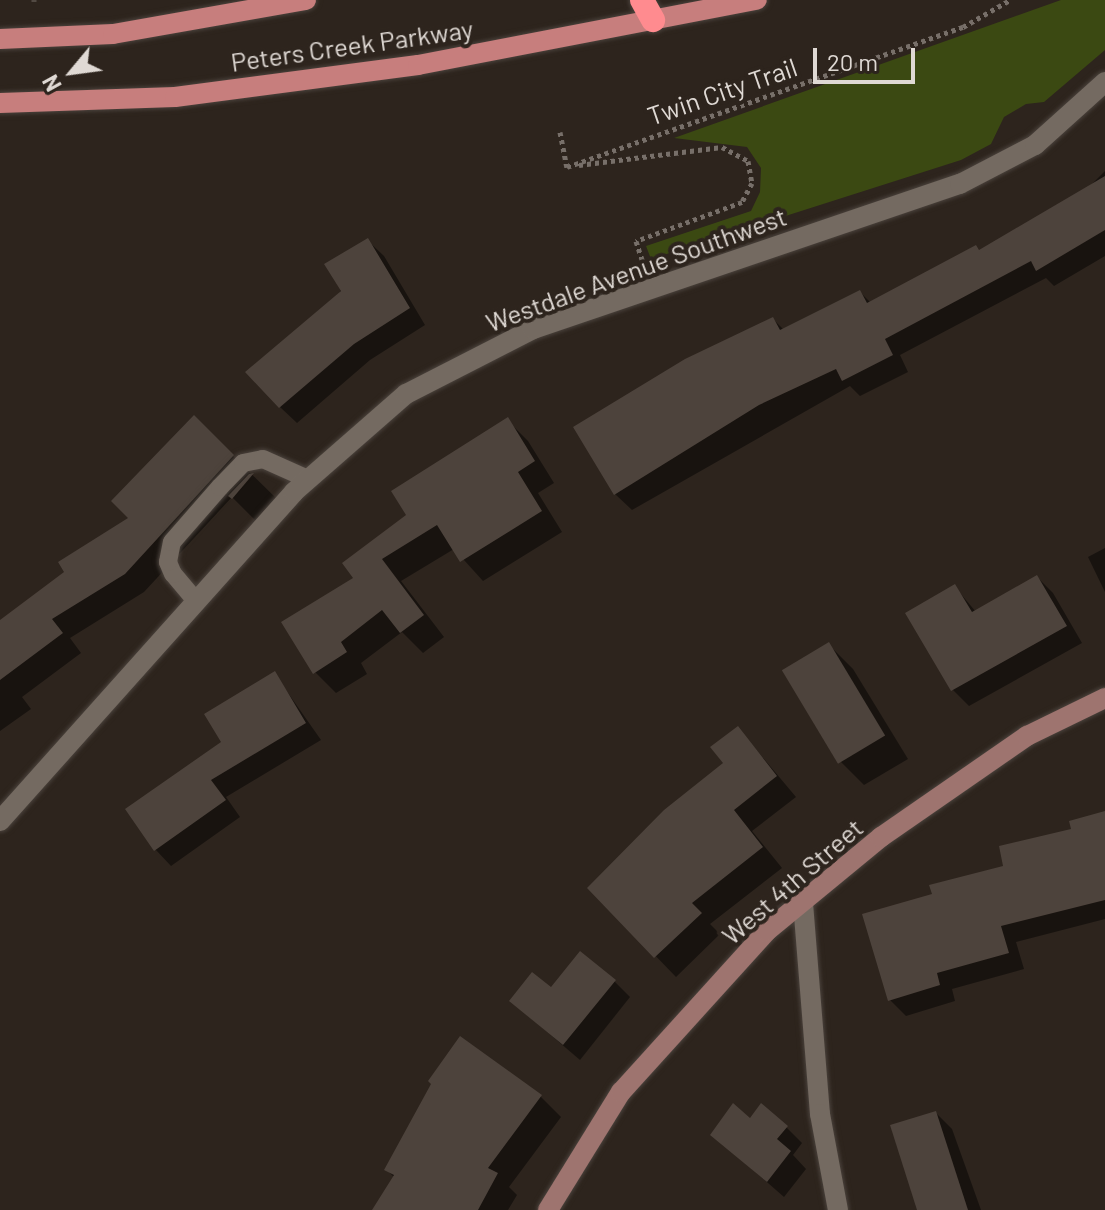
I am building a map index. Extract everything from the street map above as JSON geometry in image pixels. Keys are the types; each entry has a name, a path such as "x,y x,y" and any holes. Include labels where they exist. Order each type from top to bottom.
{"main road":[{"name":"Peters Creek Parkway","path":"0,39 113,34 305,0"},
{"name":"Peters Creek Parkway","path":"0,103 175,97 418,65 650,7 757,0"}],"street":[{"name":"Westdale Avenue Southwest","path":"0,821 308,479 406,394 469,357 533,329 960,184 1035,145 1105,82"},
{"name":"West 4th Street","path":"548,1210 621,1092 767,931 881,837 1027,736 1105,698"},
{"path":"803,903 820,1114 838,1210"}],"lane":[{"path":"196,601 173,574 168,562 172,542 220,487 243,463 263,459 308,479"}],"path":[{"name":"Twin City Trail","path":"567,167 963,27 1010,0"},
{"path":"560,132 567,167 722,147 748,161 751,190 736,207 636,241 652,288"}],"green space":[{"path":"1061,0 1105,0 1105,50 1044,102 1026,104 1004,117 991,144 961,160 651,259 646,246 751,211 760,192 761,168 747,147 674,138"}],"building":[{"path":"1105,176 1105,230 1036,271 1031,261 885,339 893,355 842,381 836,369 759,405 614,495 573,427 685,359 773,317 780,330 860,290 867,303 976,245 979,250"},
{"path":"368,238 410,308 354,344 279,408 245,372 341,291 324,264"},
{"path":"194,415 234,455 125,574 52,619 63,633 0,680 0,620 64,572 58,562 128,518 111,501"},
{"path":"508,417 535,461 518,472 542,511 460,562 437,525 382,559 424,615 400,633 382,610 341,642 347,652 313,674 281,622 353,578 342,563 406,515 391,491"},
{"path":"254,473 232,499 228,496 249,474"},
{"path":"1037,575 1067,626 951,691 905,613 955,584 972,612"},
{"path":"829,642 885,735 838,764 782,670"},
{"path":"275,671 306,723 211,780 226,800 154,851 125,809 221,742 204,714"},
{"path":"738,726 777,776 734,810 763,847 692,903 702,913 654,958 587,888 664,810 723,763 710,747"},
{"path":"1105,811 1105,900 1001,926 1009,953 937,973 940,985 888,1001 862,914 932,894 929,885 1003,866 999,846 1071,829 1069,821"},
{"path":"580,951 616,980 563,1045 509,1001 532,972 551,987"},
{"path":"460,1036 542,1095 488,1168 498,1173 478,1210 372,1210 394,1175 384,1170 431,1084 428,1081"},
{"path":"733,1103 750,1118 761,1103 788,1126 777,1139 791,1151 767,1182 710,1135"},
{"path":"936,1111 968,1210 917,1210 890,1125"}]}
